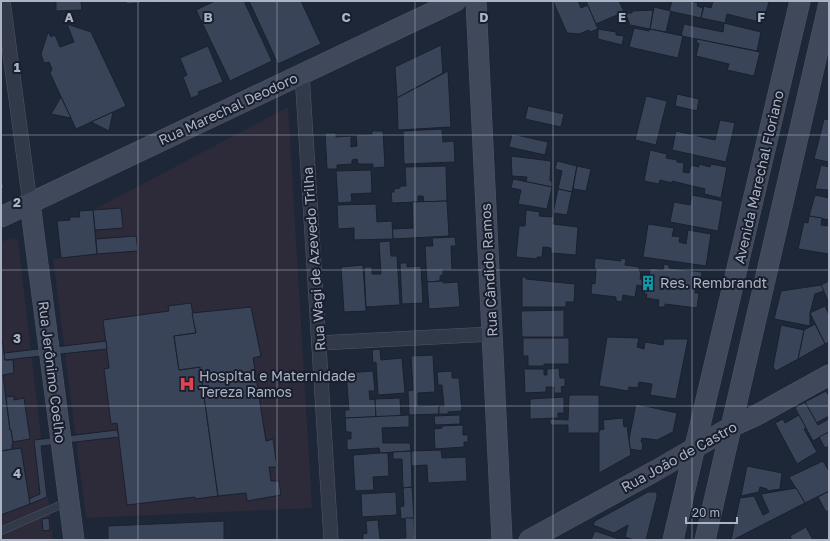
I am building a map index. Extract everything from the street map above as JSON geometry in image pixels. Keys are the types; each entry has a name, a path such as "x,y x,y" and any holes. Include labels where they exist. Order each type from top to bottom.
{"main road":[{"name":"Rua Marechal Deodoro","path":"1,217 456,1"},
{"name":"Rua Cândido Ramos","path":"476,1 502,540"},
{"name":"Avenida Marechal Floriano","path":"673,540 800,1"},
{"name":"Avenida Marechal Floriano","path":"705,540 829,3"},
{"name":"Rua Jerônimo Coelho","path":"30,203 74,540"},
{"name":"Rua João de Castro","path":"529,540 731,427 755,416 829,375"}],"street":[{"path":"3,1 30,203"},
{"name":"Rua Wagi de Azevedo Trilha","path":"302,73 331,540"},
{"path":"319,343 492,334"}],"lane":[{"path":"1,531 69,501"}],"shaded area":[{"name":"Hospital e Maternidade Tereza Ramos","path":"288,107 312,508 86,518 53,259 97,254 93,210"},
{"path":"10,238 18,240 53,540 1,540 1,242"}],"building":[{"path":"56,1 100,1 81,2 82,10 56,11"},
{"path":"126,1 140,1 141,3 127,4"},
{"path":"152,1 166,1 166,2 153,3"},
{"path":"215,1 244,1 272,61 230,81 196,10"},
{"path":"249,1 301,1 321,44 278,64"},
{"path":"553,1 578,1 581,8 588,5 598,29 590,32 589,30 579,34 567,33"},
{"path":"586,1 619,1 624,12 596,24"},
{"path":"672,1 694,1 698,3 697,6 703,8 701,18 669,11"},
{"path":"713,1 769,2 763,23 727,14 725,23 701,18 704,6 711,8"},
{"path":"654,7 671,11 666,32 650,29"},
{"path":"653,10 650,29 630,25 625,13 632,13 632,11"},
{"path":"724,23 761,32 757,51 681,36 684,24 723,32"},
{"path":"67,24 91,32 126,106 76,129 50,73 52,69 49,62 44,63 41,54 48,32 51,37 55,35 60,47 74,42"},
{"path":"634,28 649,31 650,29 683,36 678,58 629,47"},
{"path":"598,29 616,32 616,35 624,36 622,45 598,39"},
{"path":"697,39 760,52 754,76 727,70 729,64 696,56 699,43 696,43"},
{"path":"441,45 443,73 397,98 395,67"},
{"path":"208,46 223,82 198,92 199,95 191,98 183,77 187,75 180,58"},
{"path":"448,71 451,127 398,130 397,98"},
{"path":"677,94 699,99 697,111 675,106"},
{"path":"646,96 667,101 656,145 635,140"},
{"path":"61,97 71,118 51,114"},
{"path":"528,106 564,114 561,127 525,119"},
{"path":"113,112 109,131 91,122"},
{"path":"824,119 829,120 829,162 814,159"},
{"path":"720,120 735,123 726,162 672,150 676,131 715,140"},
{"path":"442,129 443,142 454,141 455,162 404,164 403,131"},
{"path":"372,131 383,131 385,167 373,168 373,164 358,164 357,159 352,160 352,164 337,165 337,169 327,169 325,133 336,133 336,137 351,136 351,147 357,146 356,135 372,134"},
{"path":"512,134 548,142 545,155 509,147"},
{"path":"650,150 667,154 666,158 684,163 683,172 689,173 691,165 699,167 699,164 710,167 711,164 727,167 721,198 704,194 705,189 672,181 672,183 660,180 659,184 644,181"},
{"path":"511,156 551,161 550,181 552,181 552,187 526,182 527,177 512,176"},
{"path":"557,161 577,166 572,192 558,189 562,171 555,169"},
{"path":"821,165 829,167 829,190 815,189"},
{"path":"446,166 447,201 424,202 423,196 418,196 418,202 392,203 391,192 394,192 394,189 400,188 400,186 406,186 405,167"},
{"path":"577,166 591,169 586,191 573,189"},
{"path":"371,170 372,193 351,194 352,202 338,203 336,171"},
{"path":"1,178 4,188 1,189"},
{"path":"513,179 552,187 547,209 518,204 521,190 511,188"},
{"path":"558,189 572,192 567,215 553,213"},
{"path":"692,195 723,201 718,231 670,222 674,202 690,205"},
{"path":"815,195 829,198 829,220 809,216"},
{"path":"447,201 449,236 393,239 392,229 413,228 412,202"},
{"path":"376,204 377,222 392,221 393,239 354,240 354,228 338,229 337,205"},
{"path":"121,208 123,228 95,230 93,210"},
{"path":"93,210 97,254 61,258 57,221 70,220 70,217 80,217 79,211"},
{"path":"526,210 540,212 539,216 554,217 553,224 578,227 576,255 551,253 551,248 543,247 542,257 537,257 537,259 516,257 519,226 525,226"},
{"path":"809,216 822,218 821,225 829,226 829,254 798,249 804,222 808,223"},
{"path":"648,224 674,228 672,236 680,237 679,242 686,244 688,230 711,234 706,266 643,257"},
{"path":"136,236 138,251 97,254 96,239"},
{"path":"455,237 456,246 451,246 452,270 443,270 443,275 440,276 440,281 427,282 425,246 433,246 432,238"},
{"path":"390,241 391,256 397,256 400,305 366,307 364,267 372,267 372,274 381,274 379,242"},
{"name":"Res. Rembrandt","path":"595,258 621,261 621,258 626,259 625,265 639,267 639,271 641,271 640,279 649,280 650,268 663,270 664,264 669,265 669,268 702,272 700,287 696,286 695,293 699,293 697,308 665,304 665,307 658,307 659,300 646,298 647,294 644,294 645,287 637,285 635,297 623,295 622,302 616,301 616,297 591,294 592,283 595,284"},
{"path":"400,263 407,263 407,267 421,266 423,303 402,304"},
{"path":"363,265 366,311 344,312 341,267"},
{"path":"522,277 526,277 526,279 575,284 574,302 566,302 566,307 522,307"},
{"path":"443,281 443,283 458,282 460,306 429,309 427,282"},
{"path":"829,281 829,303 821,285"},
{"path":"821,285 824,291 815,294 810,313 810,326 774,319 781,291"},
{"path":"191,303 196,333 174,336 179,370 200,367 218,496 195,499 195,497 127,505 117,423 111,424 104,369 109,368 103,320 169,311 168,306"},
{"path":"825,306 829,315 829,342 825,344 810,313"},
{"path":"251,307 261,356 253,358 266,441 273,439 277,467 269,467 271,481 279,481 281,495 247,501 246,493 218,496 200,367 179,370 174,336 196,333 192,313"},
{"path":"564,310 564,337 522,337 521,311"},
{"path":"815,324 825,344 798,359 804,330"},
{"path":"781,325 804,330 798,359 776,371 773,367"},
{"path":"607,337 639,338 637,347 644,349 645,342 663,345 664,339 688,339 676,399 650,395 652,384 639,382 638,388 629,387 628,391 599,386"},
{"path":"523,338 569,338 569,364 544,364 544,366 528,366 528,356 523,356"},
{"path":"2,339 5,360 13,360 14,373 3,375 13,443 12,449 1,451 1,340"},
{"path":"106,341 107,349 5,360 4,353"},
{"path":"380,349 381,360 402,358 405,393 378,395 376,362 373,363 372,350"},
{"path":"433,355 435,392 418,393 418,406 439,405 439,414 409,415 408,391 413,390 411,356"},
{"path":"559,368 560,378 565,378 565,386 561,387 562,393 554,393 554,387 546,387 546,392 525,393 524,369 544,369 544,375 547,375 547,369"},
{"path":"373,371 375,391 369,391 370,400 375,399 376,417 345,418 345,410 349,410 346,373"},
{"path":"452,371 452,378 459,378 462,411 439,414 439,406 444,406 442,385 438,385 437,372"},
{"path":"826,391 829,396 829,416 816,423 805,402"},
{"path":"569,395 599,395 599,433 568,433 568,425 550,425 550,419 568,420"},
{"path":"14,396 14,400 24,398 30,439 13,442 6,397"},
{"path":"564,397 564,413 558,413 558,418 530,419 530,399"},
{"path":"400,398 401,416 376,417 375,399"},
{"path":"805,402 818,425 829,419 829,432 813,441 795,408"},
{"path":"636,404 677,413 673,432 657,440 642,438 642,451 630,449 629,439"},
{"path":"409,415 409,427 382,428 383,443 410,443 411,451 380,453 379,448 347,450 347,439 351,439 351,432 346,432 345,418"},
{"path":"460,415 460,424 435,425 434,416"},
{"path":"799,415 806,428 804,429 817,452 797,464 775,423 783,419 785,423"},
{"path":"623,418 624,427 627,426 631,455 599,473 599,430 604,429 603,420"},
{"path":"463,425 463,435 468,435 468,442 464,442 464,447 435,449 434,429 442,428 442,426"},
{"path":"117,430 119,437 41,446 47,497 30,504 29,499 40,494 34,440"},
{"path":"829,432 829,446 825,448 819,437"},
{"path":"21,448 30,504 1,515 1,451"},
{"path":"441,450 442,458 466,457 467,481 428,483 427,465 411,466 411,451"},
{"path":"411,451 412,487 403,488 402,459 393,459 393,452"},
{"path":"388,453 389,476 373,477 374,490 355,491 353,455"},
{"path":"823,461 829,471 829,491 805,503 789,477"},
{"path":"747,466 782,473 780,489 767,491 767,489 760,487 759,492 741,496"},
{"path":"412,487 414,518 401,519 400,507 404,506 403,488"},
{"path":"796,488 805,503 731,540 740,498 754,496 763,515 769,512 761,494"},
{"path":"829,491 829,510 826,512 818,497"},
{"path":"396,492 397,515 362,517 361,494"},
{"path":"648,492 655,492 657,497 646,540 634,540 625,537 628,525 614,533 593,525 595,521"},
{"path":"49,518 50,530 43,531 42,519"},
{"path":"405,518 414,518 415,540 400,540 400,538 406,538"},
{"path":"378,520 380,540 355,540 363,539 363,534 367,533 366,521"},
{"path":"224,521 224,540 108,540 108,526"},
{"path":"806,527 813,540 792,540 790,536"},
{"path":"595,531 622,540 591,540"}],"place":[{"name":"Res. Rembrandt","path":"648,283"},
{"name":"Hospital e Maternidade Tereza Ramos","path":"187,384"}]}
